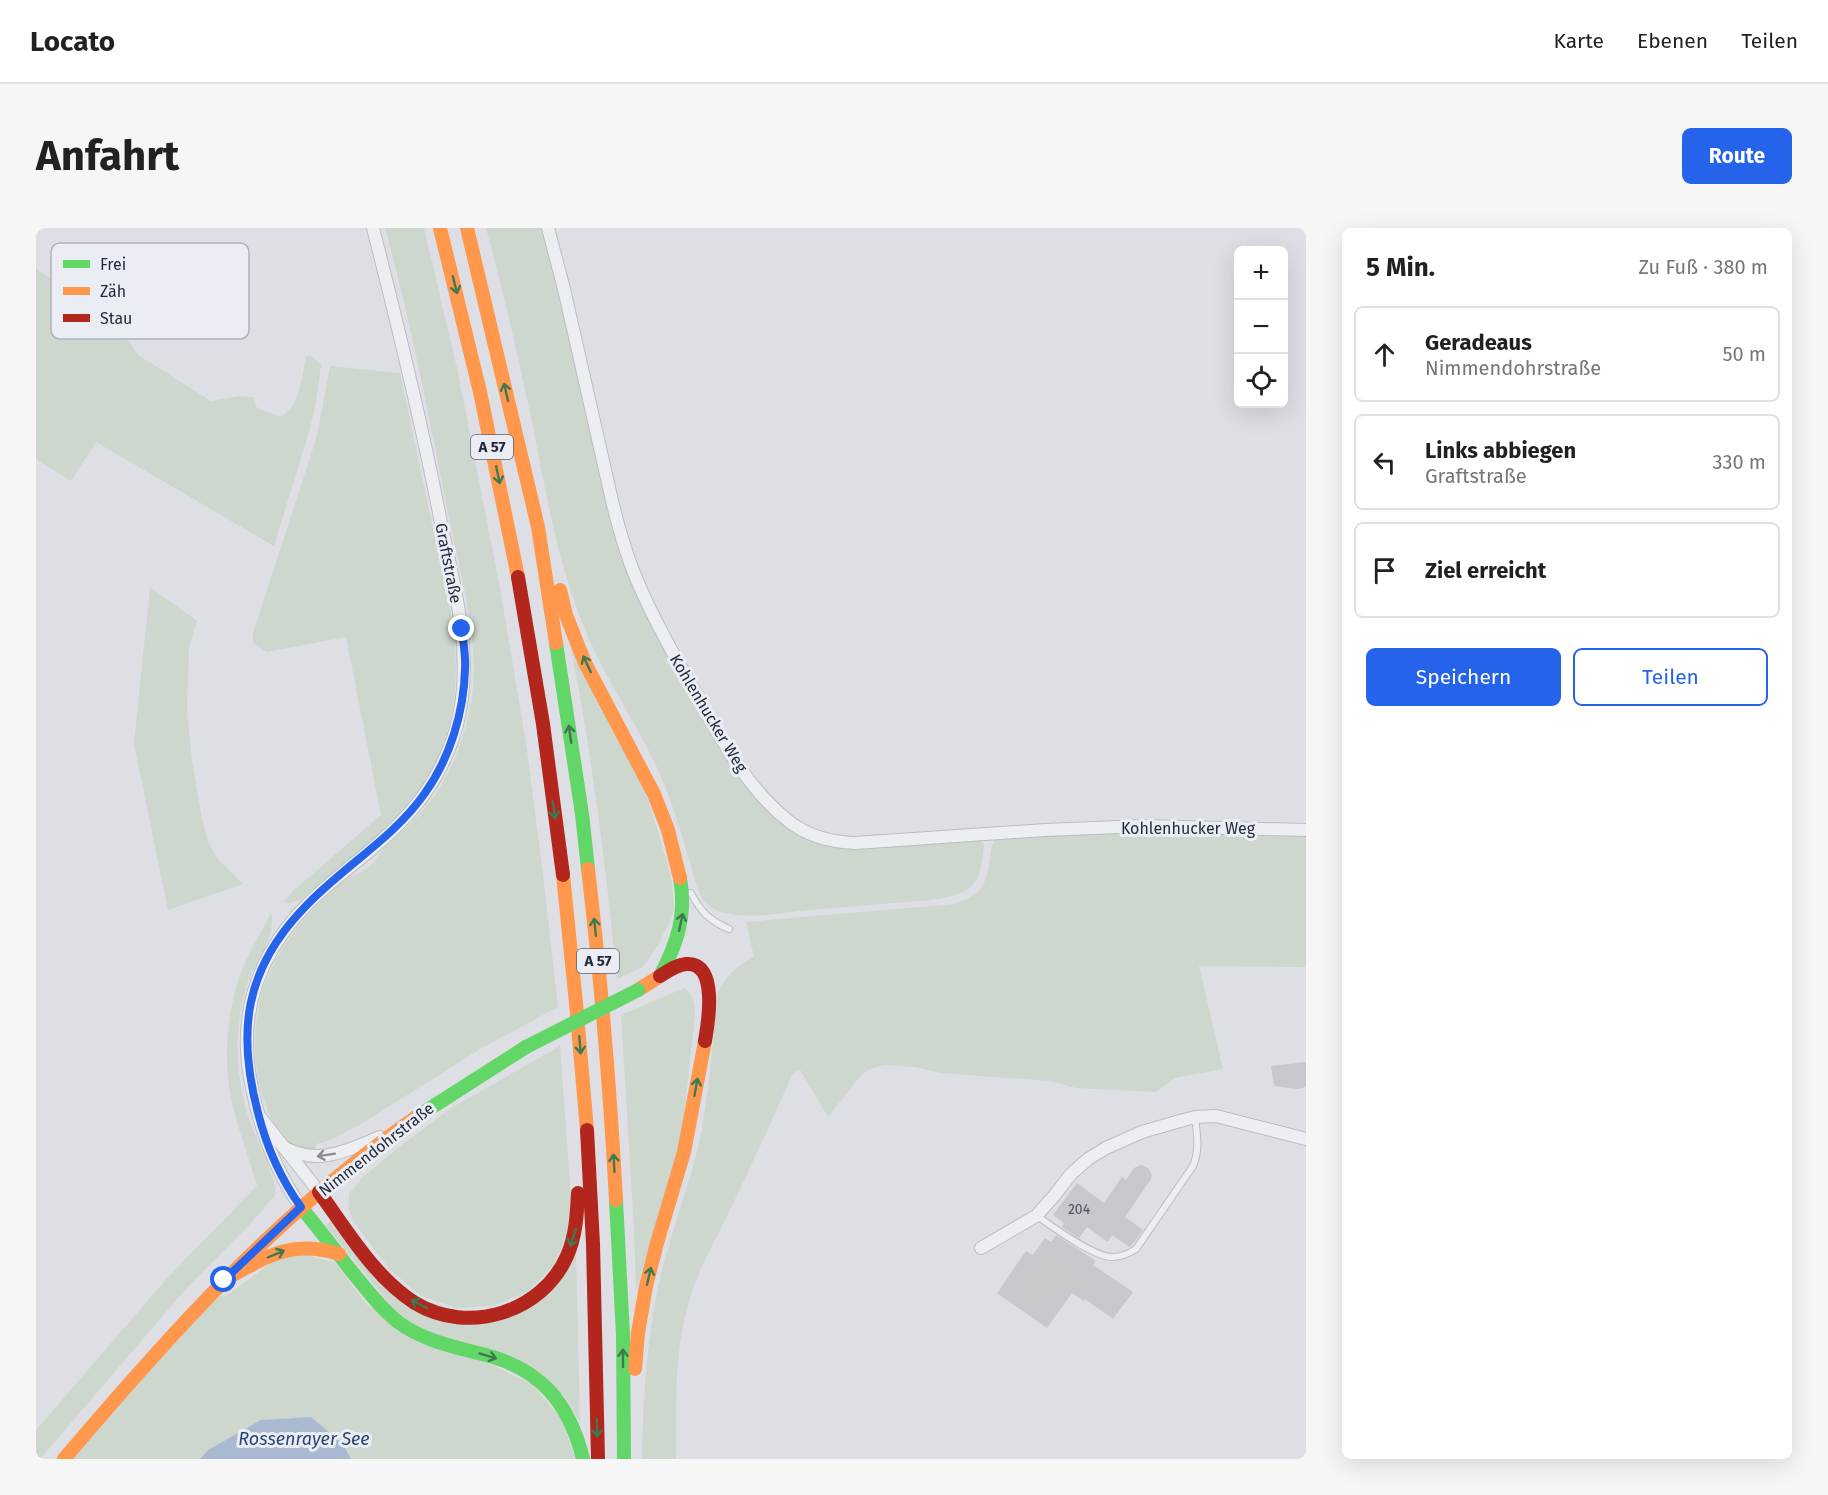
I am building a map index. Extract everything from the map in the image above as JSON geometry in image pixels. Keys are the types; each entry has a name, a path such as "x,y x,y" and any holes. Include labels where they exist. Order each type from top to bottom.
{"main road":[{"name":"A 57","path":"440,228 488,429 513,547 534,669 557,829 586,1118 594,1282 598,1459"},
{"name":"A 57","path":"467,228 538,527 582,814 599,964 612,1128 623,1335 624,1459"},
{"path":"525,469 557,573 563,604 573,636 591,674 648,778 667,828 677,864 683,906 682,921 673,950 660,976"},
{"name":"Nimmendohrstraße","path":"64,1459 167,1339 224,1280 301,1207 348,1167 459,1087 526,1047 638,990 680,965 694,965 706,979 709,989 705,1039 685,1151 656,1246 641,1312 634,1395 624,1459"},
{"path":"319,1192 392,1285 416,1303 437,1312 461,1318 486,1318 504,1314 535,1298 550,1283 565,1262 577,1228 578,1186 586,1118"},
{"path":"301,1207 381,1305 398,1321 417,1334 516,1365 537,1378 557,1398 572,1420 579,1438 583,1459"},
{"path":"224,1280 276,1252 291,1248 323,1248 339,1254"}],"street":[{"name":"Graftstraße","path":"301,1207 285,1185 275,1165 265,1139 249,1077 247,1029 255,988 269,952 290,922 411,812 426,792 449,748 459,717 465,669 464,645 446,545 419,417 373,228"},
{"name":"Kohlenhucker Weg","path":"548,228 620,533 639,586 665,638 727,748 758,790 792,823 810,834 838,843 1143,826 1306,830"},
{"name":"Graftstraße","path":"259,1114 319,1192"},
{"path":"981,1248 1036,1216 1071,1174 1088,1159 1142,1132 1195,1117 1216,1116 1306,1139"},
{"path":"283,1147 302,1156 325,1157 400,1128"}],"lane":[{"path":"677,864 697,905 705,915 729,928"},
{"path":"1036,1216 1098,1253 1111,1257 1125,1255 1136,1249 1198,1156 1199,1145 1195,1117"}],"shaded area":[{"path":"385,228 424,228 457,368 500,588 526,743 558,1007 480,1049 363,1123 331,1140 317,1144 314,1151 299,1148 285,1139 275,1125 264,1101 255,1055 257,1016 261,996 276,959 312,911 348,878 371,865 387,845 413,821 432,799 452,765 461,741 471,703 473,680 472,633 464,586 412,336"},
{"path":"486,228 543,228 579,375 606,501 621,553 652,627 721,751 734,770 805,838 822,844 852,849 981,841 984,845 980,871 971,887 955,895 930,900 750,916 716,910 703,899 661,777 594,651 570,589 552,520 517,352"},
{"path":"36,269 51,279 51,339 126,339 138,355 211,401 240,396 253,397 257,408 280,417 287,413 296,399 306,356 310,355 321,365 309,432 274,546 96,442 71,481 36,459"},
{"path":"330,366 400,373 453,623 456,672 451,718 445,740 424,782 409,803 357,854 300,900 289,903 283,902 381,815 346,637 267,652 253,643 253,633 317,436"},
{"path":"150,587 197,621 189,648 187,710 192,762 208,842 218,859 243,884 168,910 134,744"},
{"path":"570,644 646,792 671,875 674,906 672,917 660,941 642,967 617,979 598,811"},
{"path":"1157,832 1306,837 1306,967 1199,966 1223,1069 1175,1078 1156,1092 1076,1088 1050,1081 941,1073 915,1067 884,1065 870,1069 861,1075 828,1117 800,1070 793,1073 702,1266 689,1301 678,1359 676,1459 642,1459 645,1382 655,1305 666,1255 699,1144 718,992 733,971 754,957 746,922 955,904 971,897 981,888 987,876 991,848 995,840 1094,833"},
{"path":"271,913 271,930 243,997 239,1020 238,1050 239,1074 246,1111 270,1169 275,1195 253,1221 184,1291 40,1459 36,1459 36,1430 169,1276 257,1186 231,1098 227,1052 229,1020 240,975"},
{"path":"684,988 692,996 695,1016 682,1134 636,1291 621,1015"},
{"path":"560,1046 572,1211 569,1230 553,1266 527,1292 494,1306 457,1308 421,1296 391,1271 353,1221 348,1208 349,1194 364,1176 451,1108"},
{"path":"330,1221 389,1289 490,1322 576,1253 580,1422 563,1394 402,1319 326,1226"},
{"path":"297,1252 335,1263 367,1305 532,1384 563,1421 575,1459 351,1459 343,1444 311,1417 261,1420 209,1450 200,1459 64,1459 209,1295 226,1296 275,1260"}],"water":[{"name":"Rossenrayer See","path":"311,1417 343,1444 351,1459 200,1459 208,1450 261,1420"}],"building":[{"path":"1306,1062 1306,1087 1298,1089 1274,1086 1271,1066"},
{"path":"1141,1165 1148,1168 1152,1175 1125,1217 1143,1230 1131,1246 1129,1247 1112,1235 1108,1242 1087,1227 1079,1238 1062,1227 1064,1223 1053,1215 1077,1183 1104,1203 1122,1177 1126,1180 1134,1168"},
{"path":"1056,1235 1096,1261 1093,1265 1133,1292 1113,1319 1085,1299 1084,1301 1072,1293 1047,1328 997,1293 1026,1251 1033,1255 1045,1238 1051,1242"}],"traffic: fast":[{"path":"556,643 588,869"},
{"path":"660,976 679,929 682,904 680,878"},
{"path":"526,1047 638,990"},
{"path":"415,1118 526,1047"},
{"path":"616,1200 623,1335 624,1459"},
{"path":"301,1207 372,1296 398,1322 417,1334 502,1360 536,1378 560,1404 577,1439 583,1459"}],"traffic: slow":[{"path":"440,228 480,392 518,577"},
{"path":"467,228 538,527 556,643"},
{"path":"560,590 566,615 585,663 654,794 668,830 680,878"},
{"path":"588,869 605,1034 616,1200"},
{"path":"563,875 587,1130"},
{"path":"638,990 660,976"},
{"path":"635,1369 646,1286 684,1152 705,1041"},
{"path":"64,1459 144,1366 272,1234 318,1193 415,1118"},
{"path":"224,1280 266,1258 292,1250 306,1248 339,1254"}],"traffic: jam":[{"path":"518,577 543,724 563,875"},
{"path":"660,976 675,967 686,964 696,966 703,972 709,995 705,1041"},
{"path":"587,1130 593,1244 598,1459"},
{"path":"319,1192 362,1252 400,1292 415,1303 436,1313 458,1317 480,1317 502,1313 540,1292 555,1276 567,1256 576,1225 578,1193"}],"route":[{"path":"224,1280 301,1207 285,1185 271,1155 261,1127 249,1077 247,1029 250,1006 261,970 276,940 290,922 411,812 439,771 459,717 463,694 465,653 462,629"}]}
